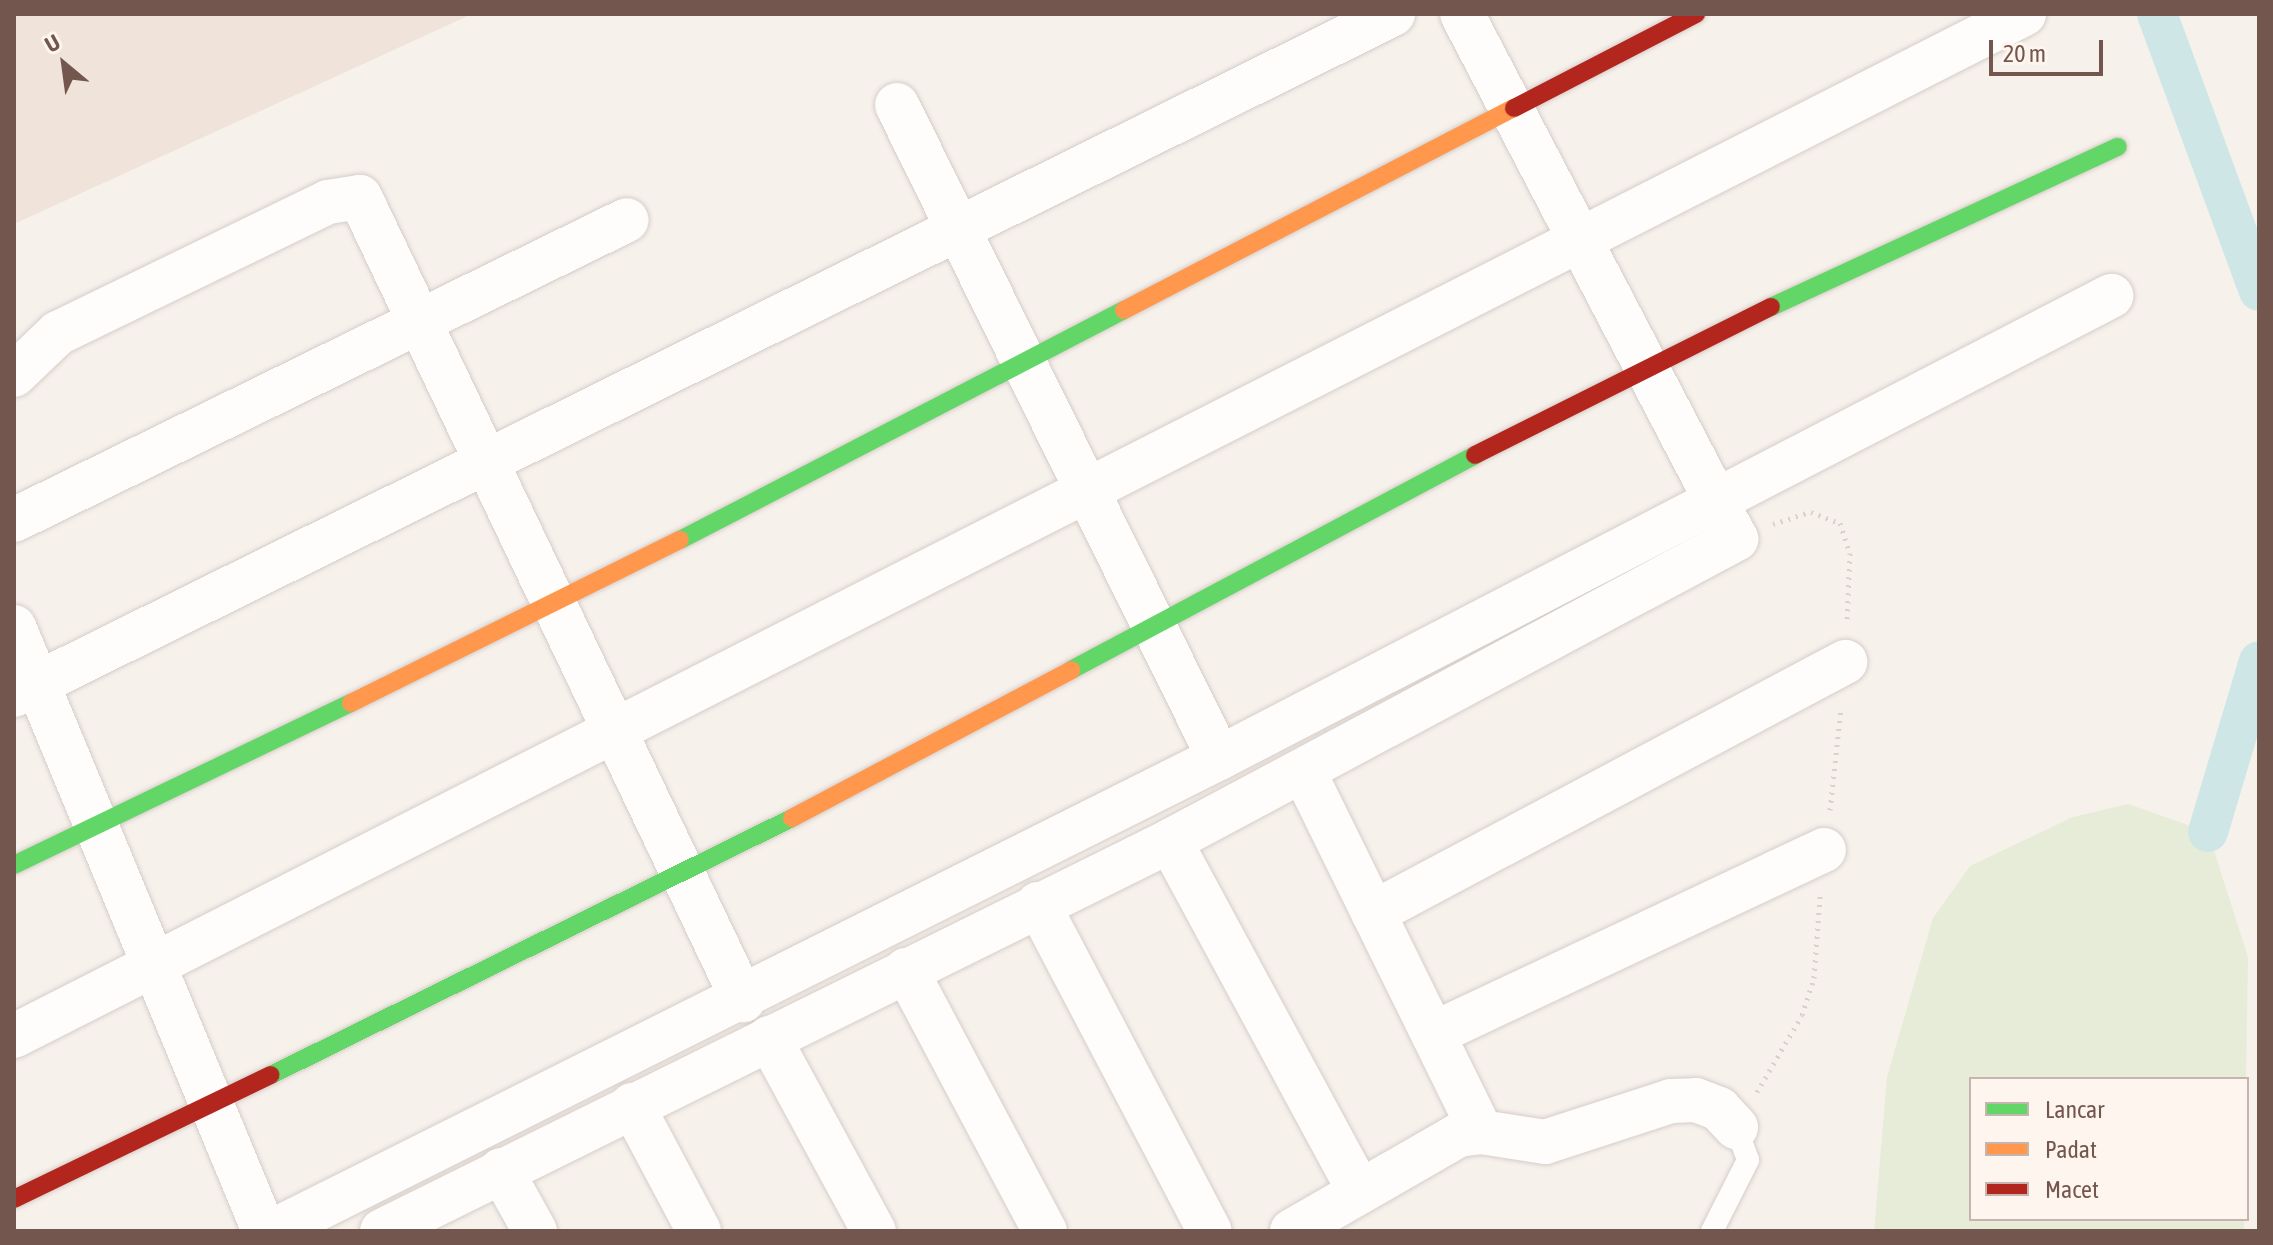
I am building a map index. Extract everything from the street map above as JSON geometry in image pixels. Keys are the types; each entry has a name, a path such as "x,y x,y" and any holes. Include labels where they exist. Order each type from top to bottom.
{"street":[{"path":"26,689 1393,14"},
{"path":"382,1231 1170,841 1304,772 1569,623 1736,539 1717,496 1462,14"},
{"path":"14,865 95,823 557,604 1696,14"},
{"path":"14,1036 155,968 2024,14"},
{"path":"897,105 961,228 1219,758"},
{"path":"14,1199 685,875 1156,628 1647,364 2118,147"},
{"path":"14,375 58,333 347,195 369,205 743,1000"},
{"path":"14,520 627,220"},
{"path":"273,1231 743,1000 1219,758 1717,496 2111,296"},
{"path":"1551,583 1569,623"},
{"path":"14,627 26,689 95,823 264,1231"},
{"path":"1373,913 1845,662"},
{"path":"1304,772 1481,1132"},
{"path":"1170,841 1360,1192"},
{"path":"1433,1034 1824,850"},
{"path":"1038,904 1210,1231"},
{"path":"906,970 1045,1231"},
{"path":"769,1038 874,1231"},
{"path":"1292,1231 1459,1135 1481,1132 1545,1142 1671,1101 1696,1100 1719,1109 1736,1127"},
{"path":"632,1105 699,1231"},
{"path":"501,1170 535,1231"}],"lane":[{"path":"1712,1231 1748,1160 1736,1127"}],"path":[{"path":"1736,539 1811,512 1828,513 1840,523 1851,570 1845,662 1806,1002 1736,1127"}],"shaded area":[{"path":"14,14 472,14 14,224"}],"green space":[{"path":"2128,804 2208,832 2248,957 2246,1077 1969,1077 1969,1221 2244,1221 2244,1231 1874,1231 1887,1077 1933,918 1970,866 2073,817"}],"waterway":[{"path":"2157,14 2259,291"},
{"path":"2208,832 2259,661"}],"traffic: fast":[{"path":"1771,307 2118,147"},
{"path":"680,540 1124,310"},
{"path":"1071,670 1475,455"},
{"path":"14,865 351,703"},
{"path":"271,1075 792,818"}],"traffic: slow":[{"path":"1124,310 1514,108"},
{"path":"351,703 680,540"},
{"path":"792,818 1071,670"}],"traffic: jam":[{"path":"1514,108 1696,14"},
{"path":"1475,455 1771,307"},
{"path":"14,1199 271,1075"}]}
